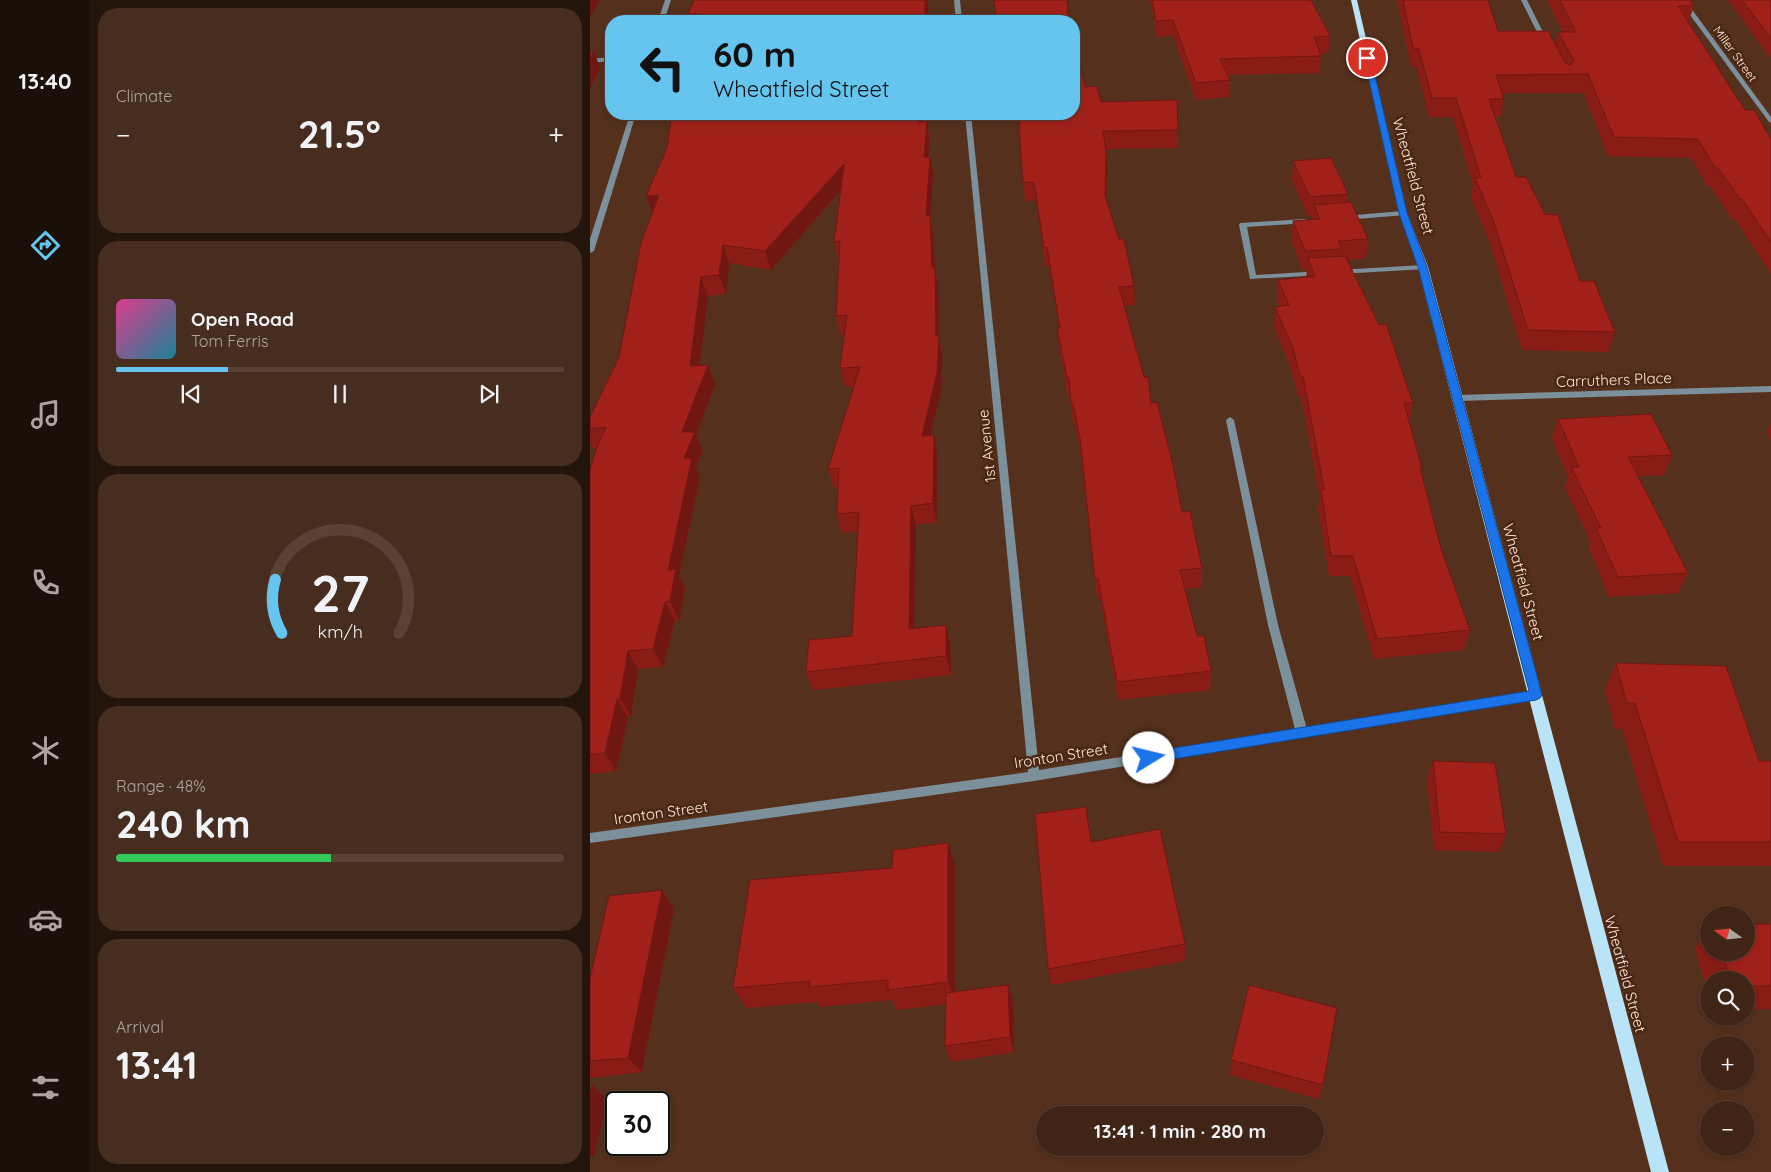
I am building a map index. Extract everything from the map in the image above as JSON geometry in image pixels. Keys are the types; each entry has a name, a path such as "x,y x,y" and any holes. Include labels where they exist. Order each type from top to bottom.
{"main road":[{"name":"Wheatfield Street","path":"1354,0 1403,213 1423,267 1660,1172"}],"street":[{"path":"663,15 668,0"},
{"path":"956,0 958,15"},
{"path":"1524,0 1548,48"},
{"name":"Miller Street","path":"1682,0 1771,121"},
{"path":"590,61 605,60"},
{"path":"590,252 631,120"},
{"name":"1st Avenue","path":"969,120 1034,776"},
{"path":"1338,218 1403,213"},
{"path":"1309,220 1244,225 1253,277 1423,267"},
{"name":"Carruthers Place","path":"1458,398 1771,389"},
{"path":"1230,420 1273,625 1302,733"},
{"name":"Ironton Street","path":"590,838 1034,776 1536,695"}],"building":[{"path":"694,0 925,0 925,15 688,14"},
{"path":"994,0 1067,0 1068,15 996,15"},
{"path":"1152,0 1311,0 1330,36 1314,37 1321,56 1220,59 1230,80 1196,83 1173,20 1156,21"},
{"path":"1403,0 1488,0 1498,31 1548,31 1565,63 1571,65 1574,61 1558,32 1576,32 1560,0 1690,0 1694,6 1678,6 1745,110 1754,110 1771,139 1771,242 1742,199 1740,199 1718,168 1715,168 1698,139 1614,137 1588,74 1496,75 1504,99 1489,99 1516,177 1526,177 1545,214 1558,215 1580,281 1594,281 1615,332 1528,330 1493,220 1475,178 1481,178 1456,98 1432,98 1419,49 1413,48"},
{"path":"1742,0 1771,0 1771,38"},
{"path":"594,51 590,60 590,52"},
{"path":"1080,65 1085,87 1096,86 1101,102 1177,100 1178,130 1103,131 1106,152 1105,196 1119,239 1124,239 1134,286 1119,287 1144,377 1148,377 1151,403 1157,402 1173,465 1182,512 1190,511 1202,568 1180,570 1197,636 1204,636 1211,671 1117,682 1098,579 1095,580 1080,438 1073,404 1071,404 1069,378 1067,378 1057,328 1060,328 1047,247 1044,248 1034,182 1023,183 1020,120 1080,120"},
{"path":"671,120 927,121 924,157 930,157 926,216 930,216 932,267 935,267 936,336 939,336 937,373 922,436 934,435 933,503 911,506 909,629 946,625 946,656 806,672 809,640 852,636 859,512 837,514 839,468 828,469 860,367 840,368 847,315 836,316 840,241 834,242 844,164 765,251 723,245 719,275 701,277 690,366 708,365 682,432 695,432 684,458 692,458 668,570 676,569 670,601 665,602 653,649 628,651 620,698 617,699 605,753 590,755 590,469 606,427 590,429 590,417 619,357 641,243 659,195 646,196 667,148"},
{"path":"1331,158 1348,194 1310,197 1293,161"},
{"path":"1351,202 1368,239 1338,241 1342,249 1305,251 1293,221 1320,219 1314,205"},
{"path":"1345,256 1379,325 1386,324 1413,403 1404,403 1422,468 1420,468 1441,549 1470,630 1377,639 1353,556 1331,556 1321,489 1324,489 1303,376 1300,376 1293,348 1275,307 1289,305 1278,280 1315,276 1308,258"},
{"path":"1651,414 1672,455 1628,457 1688,573 1618,577 1596,528 1601,528 1571,467 1579,467 1558,419"},
{"path":"1616,663 1726,666 1759,761 1771,761 1771,842 1678,842 1635,703 1627,703"},
{"path":"1433,761 1495,763 1506,834 1440,832"},
{"path":"1086,807 1091,842 1160,829 1185,944 1048,969 1035,814"},
{"path":"948,843 948,982 888,990 888,980 809,987 810,981 733,988 750,880 892,868 893,850"},
{"path":"662,890 628,1058 590,1061 590,978 609,896"},
{"path":"1755,924 1771,924 1771,986 1755,986 1755,971 1727,971 1725,961 1755,961"},
{"path":"1008,985 1010,1037 945,1046 946,993"},
{"path":"1249,985 1337,1008 1323,1085 1231,1060"}],"route":[{"path":"1149,758 1536,695 1423,267 1403,213 1367,58"}]}
